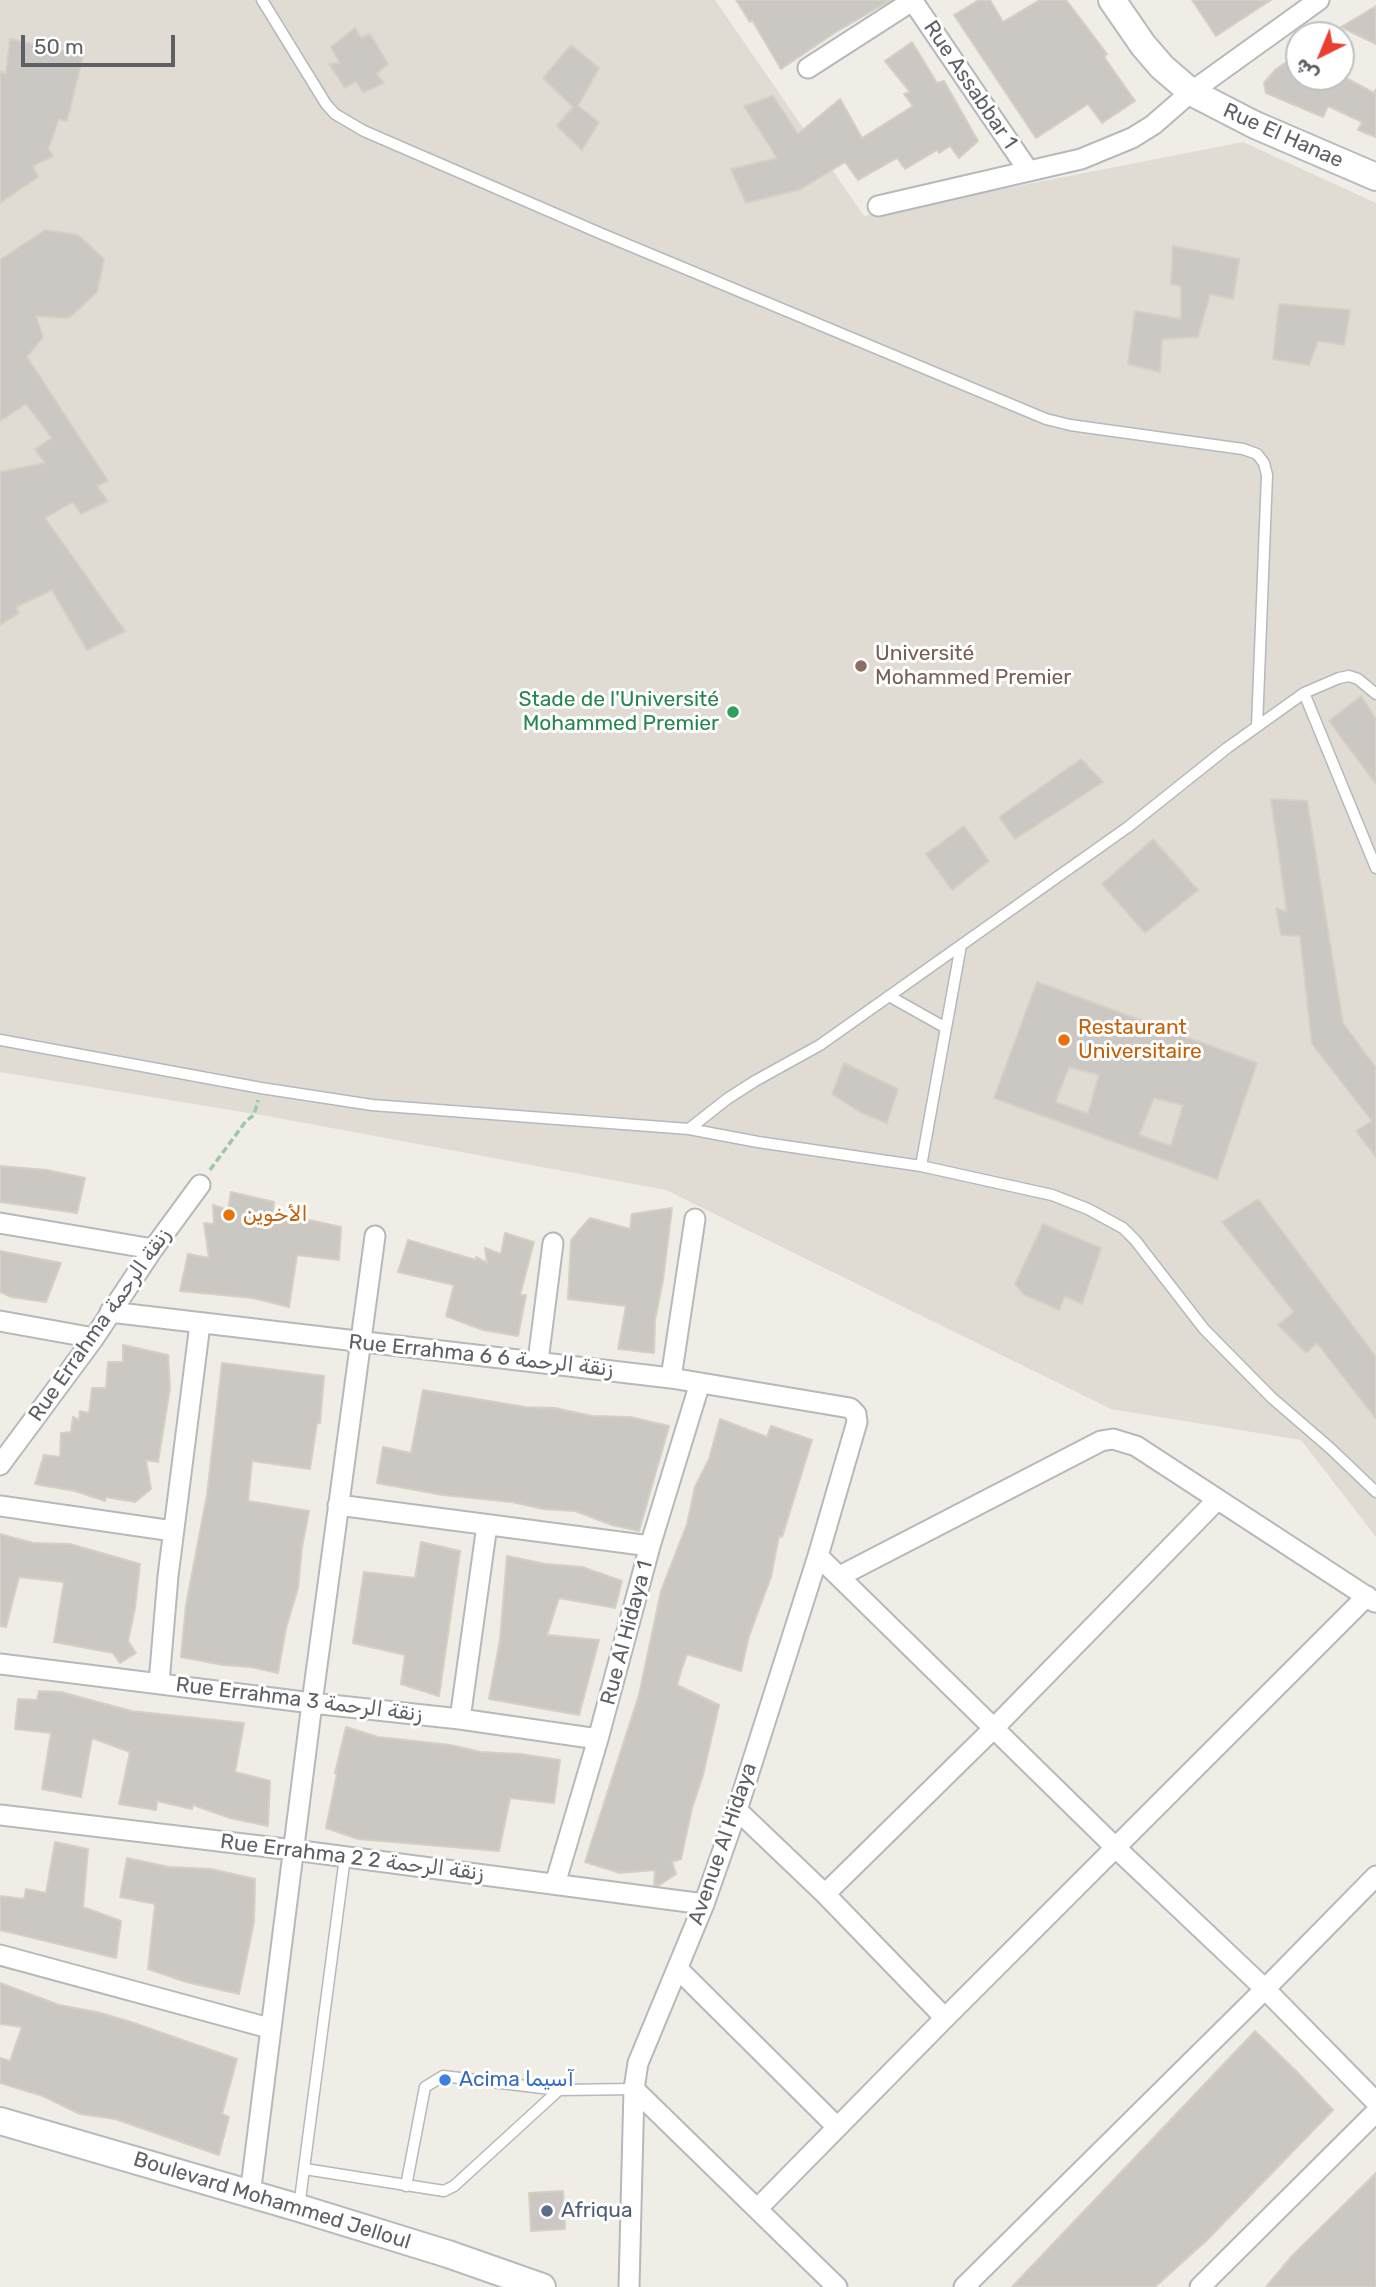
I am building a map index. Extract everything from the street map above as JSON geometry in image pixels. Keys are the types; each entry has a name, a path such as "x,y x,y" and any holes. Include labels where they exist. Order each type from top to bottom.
{"street":[{"path":"808,68 912,0"},
{"name":"Rue Assabbar 1","path":"912,0 1028,170"},
{"name":"Rue El Hanae","path":"1112,0 1155,59 1191,92 1255,125 1376,177"},
{"path":"878,206 1081,159 1132,138 1318,0"},
{"name":"Rue Errahma زنقة الرحمة","path":"0,1465 94,1338 153,1249 200,1185"},
{"path":"671,1378 695,1219"},
{"path":"0,1223 153,1249"},
{"path":"250,2195 269,2028 375,1236"},
{"path":"538,1362 553,1242"},
{"name":"Rue Errahma 6 6 زنقة الرحمة","path":"110,1312 671,1378 850,1408"},
{"path":"0,1321 94,1338"},
{"path":"159,1683 173,1531 200,1324"},
{"name":"Rue Al Hidaya 1","path":"555,1884 598,1739 650,1545 699,1383"},
{"name":"Avenue Al Hidaya","path":"629,2287 634,2090 642,2053 704,1904 737,1810 818,1556 857,1422 856,1414 850,1408"},
{"path":"758,2208 1116,1848 1371,1600 1136,1446 1107,1439 840,1576"},
{"path":"825,1894 994,1728 1217,1500"},
{"path":"0,1506 173,1531"},
{"path":"338,1506 650,1545"},
{"path":"460,1719 487,1525"},
{"path":"818,1556 1116,1848 1265,1989 1376,2102"},
{"name":"Rue Errahma 3 زنقة الرحمة","path":"0,1664 460,1719 598,1739"},
{"path":"737,1810 825,1894 945,2018"},
{"name":"Rue Errahma 2 2 زنقة الرحمة","path":"0,1815 294,1850 704,1904"},
{"path":"964,2287 1376,1876"},
{"path":"0,1955 269,2028"},
{"path":"678,1969 837,2127"},
{"path":"634,2090 837,2287"},
{"path":"1200,2287 1376,2112"},
{"name":"Boulevard Mohammed Jelloul","path":"0,2121 299,2208 537,2286"}],"lane":[{"path":"262,0 326,104 346,122 364,131 1046,419 1070,425 1243,449 1257,454 1266,468 1257,726"},
{"path":"689,1129 727,1099 820,1045 1128,827 1257,726 1304,693 1349,676 1358,679 1376,694"},
{"path":"1304,693 1376,868"},
{"path":"921,1166 961,944"},
{"path":"889,996 946,1028"},
{"path":"0,1040 261,1088 372,1105 689,1129 921,1166 1052,1195 1088,1209 1123,1228 1204,1329 1272,1398 1376,1492"},
{"path":"299,2208 345,1857"},
{"path":"406,2186 425,2087 443,2076 559,2091 634,2090"},
{"path":"305,2169 444,2191 454,2186 559,2091"}],"path":[{"path":"200,1185 232,1139 254,1115 259,1097"}],"shaded area":[{"name":"Université Mohammed Premier","path":"0,0 715,0 864,216 1243,142 1376,203 1376,1537 1301,1440 1111,1409 666,1190 267,1116 0,1072"}],"building":[{"path":"736,0 891,0 836,32 781,69 752,20 750,22"},
{"path":"979,0 990,0 1003,22 1040,0 1066,0 1107,54 1104,57 1135,101 1102,123 1088,104 1036,138 954,15"},
{"path":"1192,0 1271,0 1216,36"},
{"path":"1376,6 1376,44 1355,34 1355,21 1351,21"},
{"path":"355,28 361,38 370,34 388,64 376,74 384,83 363,92 356,81 345,88 329,64 340,63 331,47"},
{"path":"10,39 83,56 67,121 59,119 48,149 53,156 33,166 38,177 0,203 0,72 6,73"},
{"path":"912,42 937,83 944,81 978,141 959,158 950,146 939,153 937,150 905,169 897,158 858,180 845,162 801,189 746,203 731,169 777,158 744,106 773,96 798,134 840,99 862,138 913,106 904,94 910,92 885,61"},
{"path":"571,45 599,68 578,106 599,122 582,150 557,126 573,107 543,78"},
{"path":"1285,63 1285,91 1355,91 1355,83 1374,93 1376,89 1376,137 1358,130 1362,122 1328,106 1323,117 1266,93 1264,83"},
{"path":"45,230 78,235 104,259 97,292 69,318 36,316 43,337 27,357 108,481 97,486 108,501 81,514 73,502 45,518 125,631 87,650 52,590 16,607 19,613 0,625 0,472 45,463 35,449 52,438 26,404 0,421 0,260"},
{"path":"1173,246 1239,259 1233,299 1210,294 1198,337 1162,339 1160,372 1128,364 1135,311 1181,319 1181,286 1171,284"},
{"path":"1279,304 1350,310 1344,345 1318,341 1309,365 1273,359"},
{"path":"1361,696 1376,719 1376,784 1329,721"},
{"path":"1081,759 1103,782 1015,839 999,817"},
{"path":"1271,799 1307,801 1343,1023 1376,1068 1376,1157 1356,1131 1372,1121 1312,1044 1300,936 1281,935 1276,908 1287,912"},
{"path":"964,826 989,861 952,890 926,854"},
{"path":"1153,839 1198,890 1145,933 1102,884"},
{"path":"1037,982 1257,1063 1217,1179 994,1098","holes":["1069,1067 1099,1075 1088,1114 1055,1102","1154,1098 1183,1105 1171,1146 1139,1135"]},
{"path":"844,1063 898,1089 887,1123 860,1112 832,1094"},
{"path":"0,1166 47,1170 85,1178 77,1213 0,1202"},
{"path":"231,1192 274,1202 273,1212 341,1227 339,1260 297,1255 289,1307 253,1298 180,1291 188,1254 209,1258 204,1223 214,1224 213,1205 228,1210"},
{"path":"1258,1199 1376,1357 1376,1419 1317,1343 1306,1353 1278,1325 1294,1312 1222,1222"},
{"path":"672,1208 655,1320 654,1353 618,1349 626,1306 568,1299 571,1240 590,1218 630,1229 632,1214"},
{"path":"1043,1224 1101,1248 1082,1304 1065,1296 1059,1310 1023,1294 1015,1284"},
{"path":"505,1233 534,1242 520,1295 526,1295 518,1336 483,1330 446,1316 454,1285 398,1272 408,1240 476,1260 476,1257 487,1263 485,1248 501,1254"},
{"path":"0,1251 61,1263 46,1302 11,1297 0,1292"},
{"path":"123,1345 168,1355 170,1388 158,1462 146,1460 151,1489 135,1502 106,1497 105,1501 75,1491 35,1484 44,1455 60,1457 61,1433 71,1432 73,1417 79,1420 80,1411 89,1413 92,1388 106,1388 108,1362 123,1362"},
{"path":"222,1363 324,1376 320,1423 317,1423 310,1469 252,1461 248,1501 309,1511 298,1588 286,1628 278,1673 181,1657 186,1605 207,1495"},
{"path":"423,1390 525,1407 555,1408 592,1416 630,1417 669,1426 639,1531 612,1525 575,1511 443,1495 377,1483 383,1447 411,1453"},
{"path":"720,1419 767,1437 771,1426 812,1440 782,1537 779,1536 771,1577 749,1636 741,1671 687,1654 681,1671 677,1685 719,1705 681,1859 672,1862 676,1874 658,1886 654,1885 655,1870 620,1873 585,1862 639,1695 661,1591 687,1524 695,1487 709,1459"},
{"path":"0,1534 33,1543 70,1544 140,1564 128,1641 136,1653 120,1663 113,1653 54,1642 64,1582 19,1577 6,1627 0,1626"},
{"path":"421,1542 460,1551 439,1696 401,1684 405,1655 353,1643 364,1572 415,1578"},
{"path":"507,1556 546,1564 582,1567 622,1581 615,1608 559,1598 547,1635 599,1640 579,1715 489,1699 500,1640"},
{"path":"39,1691 61,1692 131,1711 244,1723 235,1772 270,1781 268,1826 230,1818 193,1805 192,1809 157,1801 156,1810 119,1804 130,1752 92,1738 81,1797 42,1789 51,1733 15,1729 18,1699 37,1700"},
{"path":"346,1727 378,1737 560,1760 554,1803 510,1798 499,1851 358,1839 326,1828"},
{"path":"55,1842 88,1849 83,1907 121,1921 116,1958 0,1930 0,1896 24,1899 26,1889 46,1893"},
{"path":"127,1858 169,1867 211,1869 255,1879 254,1922 239,1994 186,1982 148,1969 155,1904 120,1897"},
{"path":"0,1983 59,2005 131,2022 237,2059 222,2114 229,2117 219,2155 115,2119 80,2114 43,2096 0,2083 0,2058 10,2061 22,2027 0,2024"},
{"path":"1255,2031 1333,2110 1207,2240 1155,2287 1012,2287"},
{"path":"1376,2173 1376,2287 1266,2287 1292,2256"},
{"name":"Afriqua","path":"563,2191 565,2229 531,2231 529,2193"}],"place":[{"name":"Université Mohammed Premier","path":"861,666"},
{"name":"Stade de l'Université Mohammed Premier","path":"733,712"},
{"name":"Restaurant Universitaire","path":"1064,1040"},
{"name":"الأخوين","path":"229,1215"},
{"name":"Acima آسيما","path":"445,2080"},
{"name":"Afriqua","path":"547,2211"}]}
